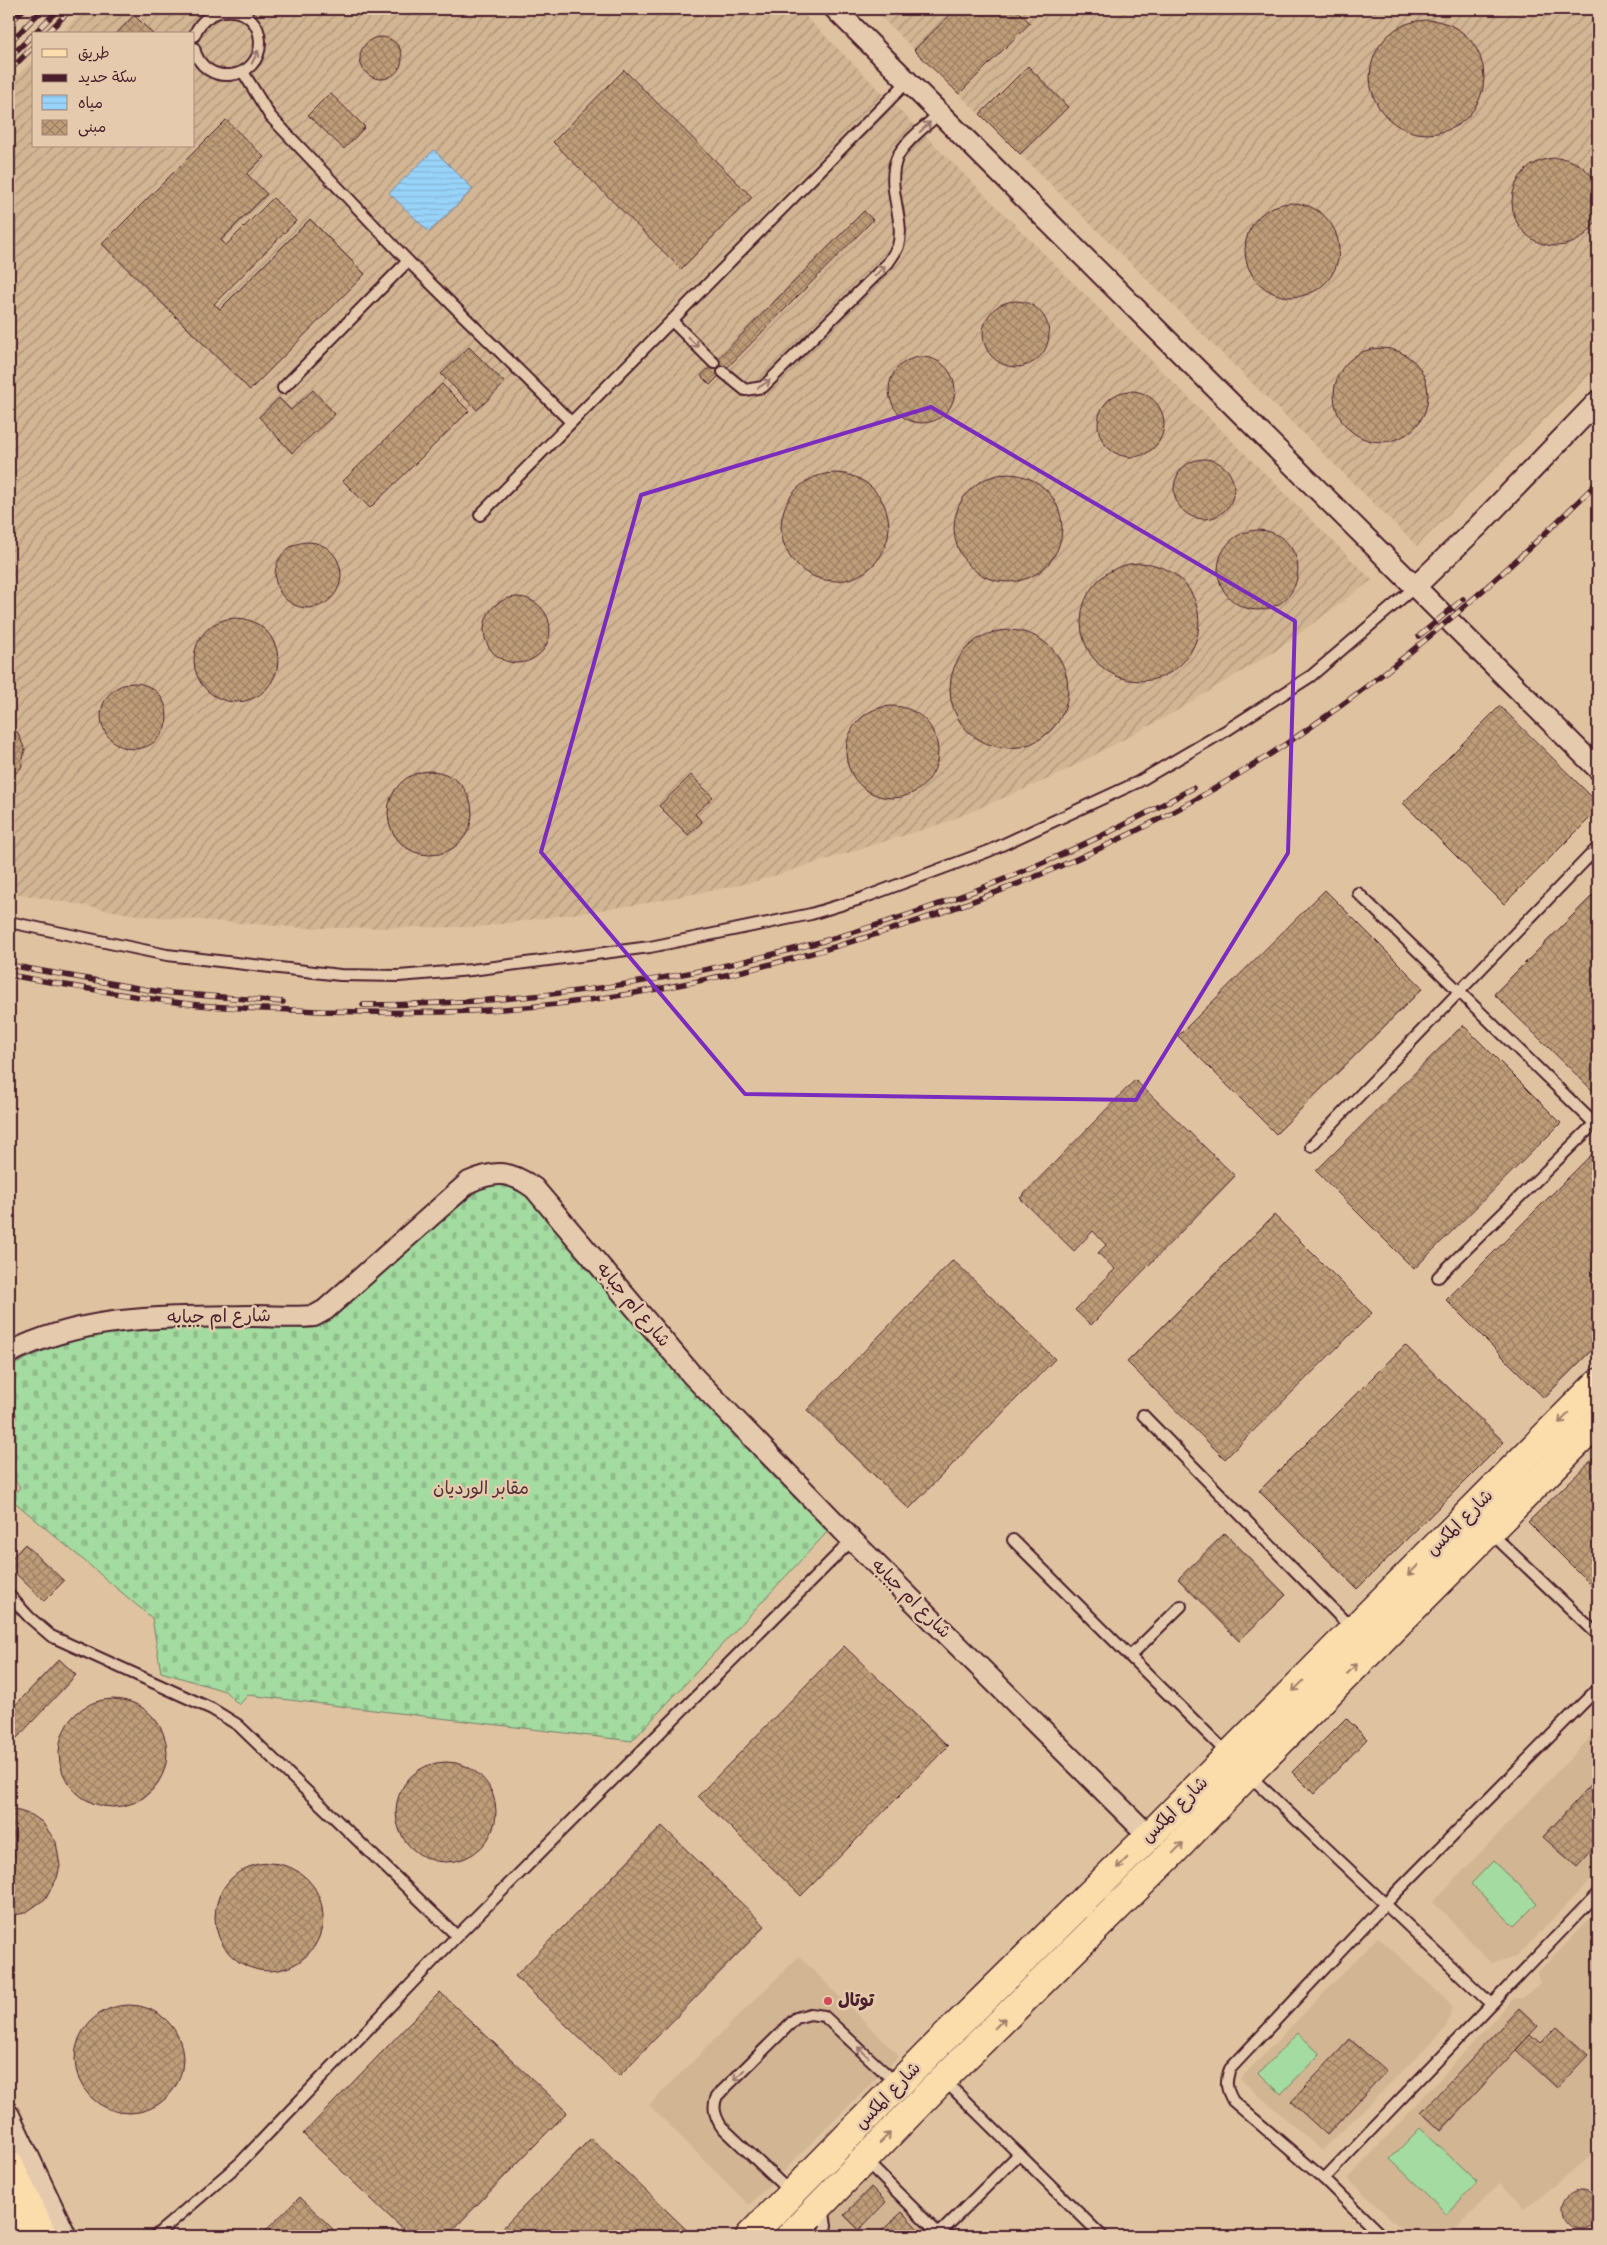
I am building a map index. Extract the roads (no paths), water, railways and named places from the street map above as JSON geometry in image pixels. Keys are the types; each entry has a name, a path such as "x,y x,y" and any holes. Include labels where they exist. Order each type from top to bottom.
{"main road":[{"name":"شارع المكس","path":"750,2236 1598,1383"},
{"name":"شارع المكس","path":"790,2236 943,2079 1166,1859 1598,1422"},
{"path":"9,2165 43,2236"},
{"path":"9,2222 16,2236"}],"street":[{"path":"835,9 1598,769"},
{"path":"1415,587 1478,526 1598,401"},
{"name":"شارع ام جبابه","path":"9,1353 66,1331 113,1321 168,1316 314,1316 325,1310 469,1182 485,1174 503,1173 520,1177 534,1188 692,1374 852,1540 1149,1836"},
{"path":"9,2115 66,2236"}],"lane":[{"path":"195,34 202,20 219,10 228,10 246,16 258,30 260,40 256,58 243,72 225,76 215,74 200,63 195,50"},
{"path":"243,72 270,116 408,261 571,422"},
{"path":"480,515 908,82"},
{"path":"723,372 745,390 763,387 888,263 898,246 900,228 895,205 894,175 897,157 940,113"},
{"path":"283,388 408,261"},
{"path":"672,321 714,363"},
{"path":"9,922 43,931 186,957 340,975 399,976 481,969 641,949 811,914 886,890 990,851 1138,782 1227,730 1311,676 1415,587"},
{"path":"1311,1146 1598,847"},
{"path":"1358,893 1597,1123 1438,1277"},
{"path":"1143,1415 1353,1630"},
{"path":"1489,1531 1598,1635"},
{"path":"155,2236 240,2163 457,1936 852,1540"},
{"path":"1013,1540 1229,1755"},
{"path":"9,1595 29,1617 52,1636 212,1709 238,1725 457,1936"},
{"path":"1130,1656 1181,1606"},
{"path":"1382,2236 1324,2179 1232,2101 1226,2088 1230,2069 1384,1905 1598,1688"},
{"path":"1248,1774 1384,1905 1492,2004"},
{"path":"1324,2179 1598,1893"},
{"path":"792,2194 721,2126 715,2112 714,2104 717,2096 796,2018 810,2014 824,2016 898,2085"},
{"path":"943,2079 1102,2236"},
{"path":"864,2160 939,2236 1019,2154"},
{"path":"822,2203 826,2225 824,2236"}],"water":[{"path":"434,150 473,189 429,232 389,193"}],"railway":[{"path":"9,24 24,9"},
{"path":"9,43 43,9"},
{"path":"36,32 59,9"},
{"path":"48,32 71,9"},
{"path":"9,58 32,35"},
{"path":"9,71 32,48"},
{"path":"9,975 127,995 214,1006 395,1013 451,1012 527,1007 639,992 695,982 750,969 860,939 957,907 1043,874 1127,836 1208,793 1247,769 1341,705 1430,636 1516,561 1598,482"},
{"path":"1419,636 1463,599"},
{"path":"363,1005 472,1001 580,991 687,973 792,949 896,919 998,882 1097,838 1193,788"},
{"path":"9,965 160,992 283,1002"}],"place":[{"name":"توتال","path":"828,2001"}],"park label":[{"name":"مقابر الورديان","path":"481,1489"}]}
